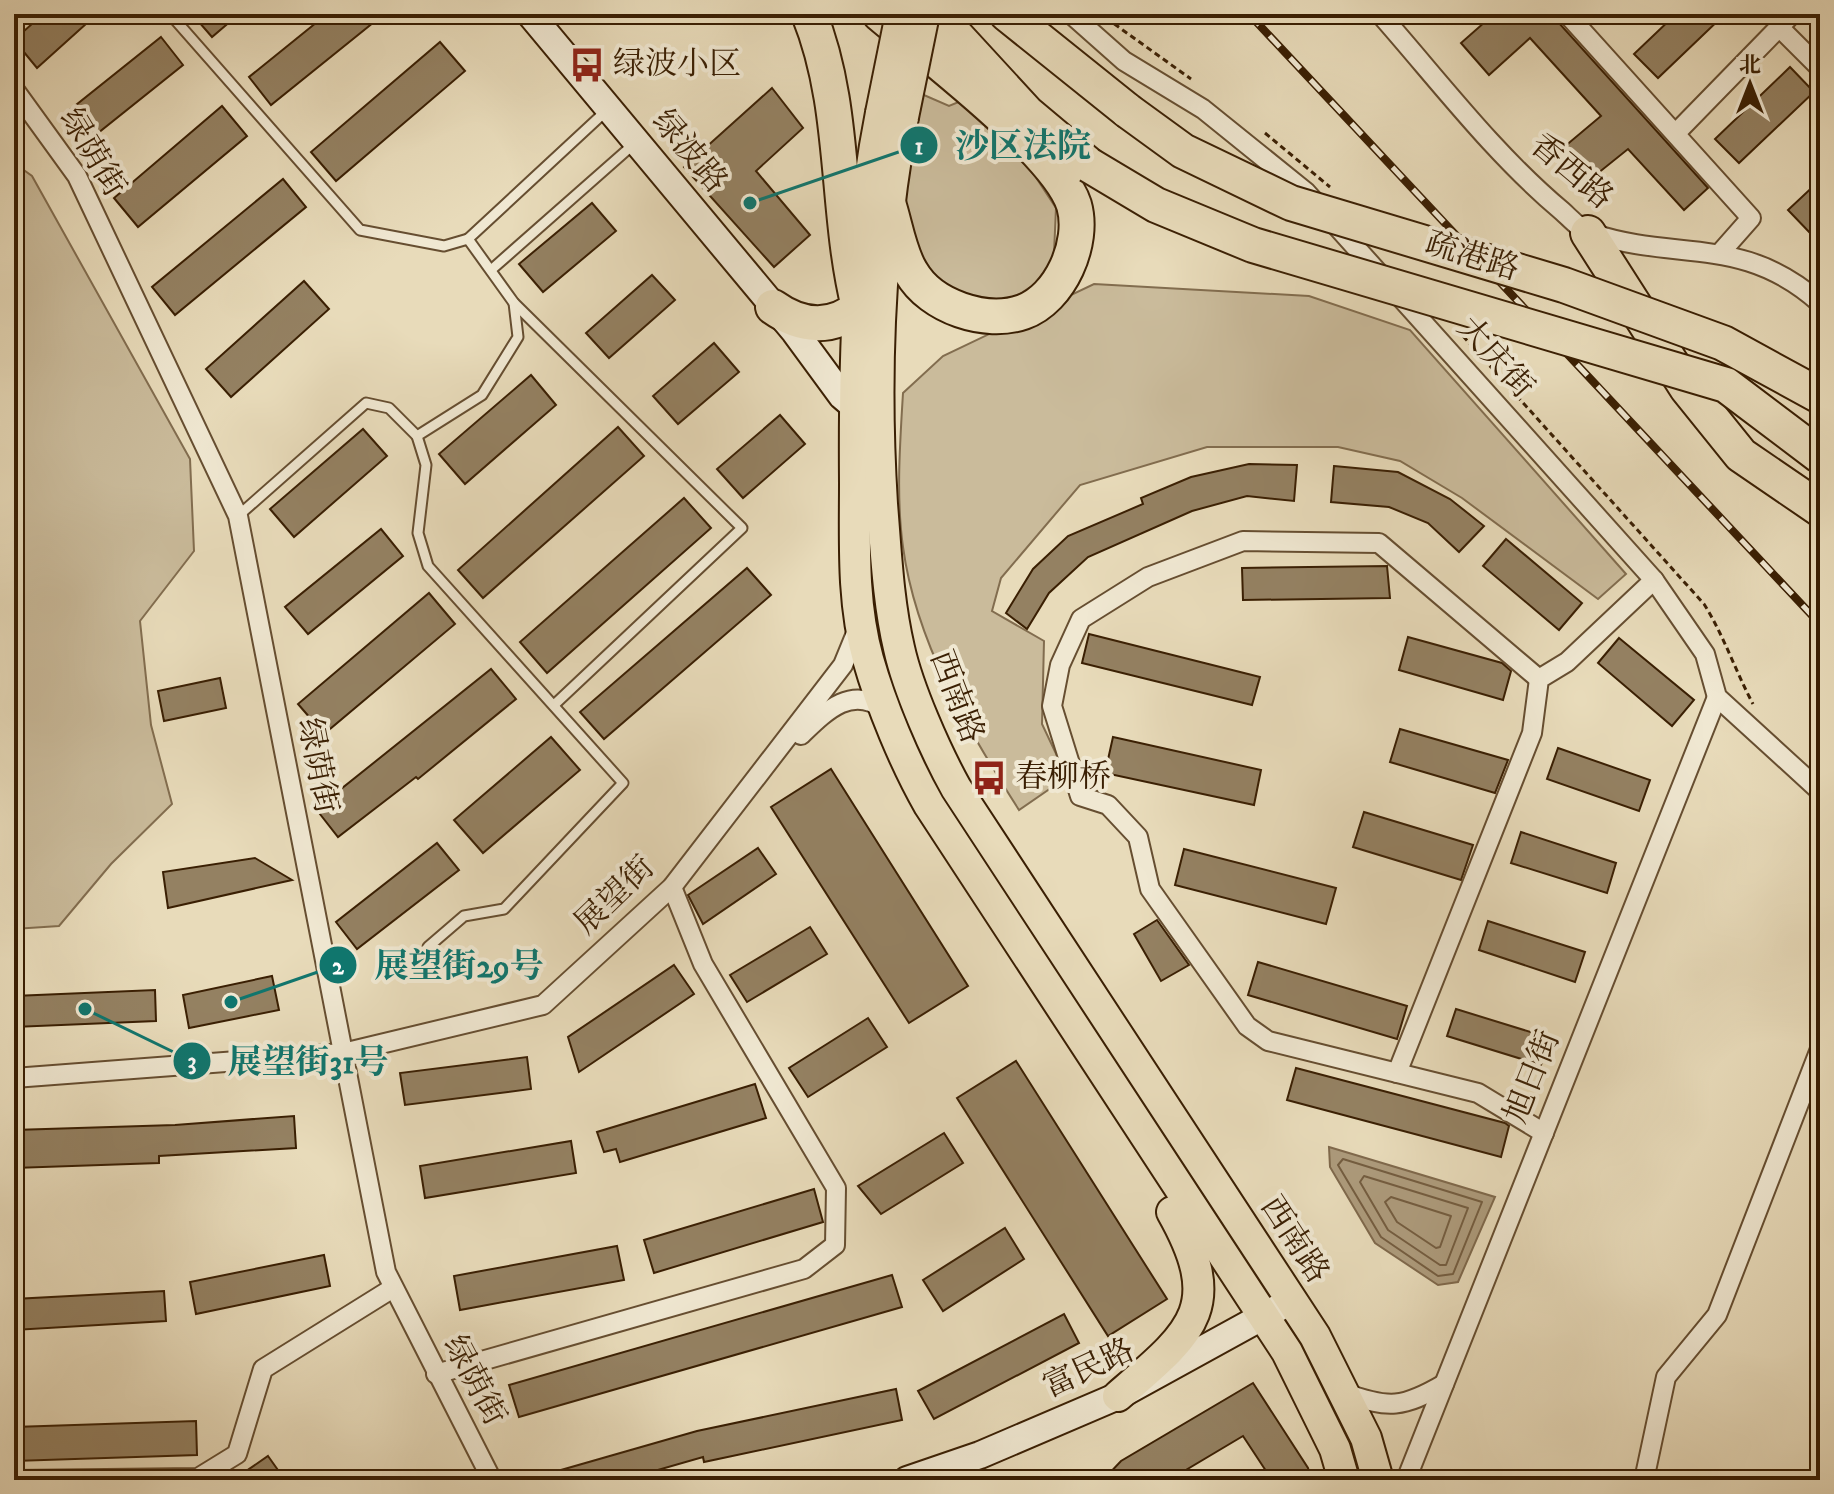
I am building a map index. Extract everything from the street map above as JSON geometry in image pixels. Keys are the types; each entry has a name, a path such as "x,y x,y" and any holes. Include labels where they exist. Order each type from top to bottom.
{"highway":[{"path":"773,307 786,317 813,324 839,320 859,307 844,222 841,159 831,97 819,38 809,14"},
{"path":"880,14 985,103 1047,164 1074,205 1075,246 1055,289 1024,312 981,317 942,302 911,273 888,203"},
{"path":"938,14 1027,113 1089,165 1156,205 1253,245 1726,385 1820,456"},
{"path":"1007,14 1128,111"},
{"path":"1034,14 1128,111"},
{"name":"疏港路","path":"1128,111 1183,151 1291,203 1564,285 1723,343 1820,396"},
{"path":"1588,233 1687,388 1741,455 1820,509"}],"main road":[{"name":"西南路","path":"901,14 892,115 878,433 887,579 899,650 944,767 956,788 1315,1336 1366,1438 1378,1480"},
{"name":"西南路","path":"938,14 892,115 869,196 859,307 855,582 868,659 915,781 1287,1352 1335,1449 1344,1480"},
{"path":"1118,1396 1161,1359 1189,1327 1200,1290 1193,1249 1158,1186 1133,1118"}],"street":[{"name":"绿波路","path":"530,14 773,307 842,396 856,408"},
{"name":"大庆街","path":"1071,14 1124,61 1203,109 1306,192 1654,580 1705,654 1717,697"},
{"name":"香西路","path":"1380,14 1527,182 1588,233 1659,247 1721,252 1754,262 1820,303"},
{"path":"1567,14 1751,218 1721,252"},
{"path":"1676,133 1785,21 1820,68"},
{"name":"绿荫街","path":"14,89 77,176 238,516 386,1272 492,1480"},
{"path":"1539,679 1379,543 1243,541 1161,572 1081,619 1060,665 1052,706 1080,796 1108,805 1138,837 1150,889 1247,1026 1268,1041 1478,1093 1544,1133"},
{"path":"1539,679 1567,662 1654,580"},
{"name":"展望街","path":"14,1078 343,1053 543,1005 672,887 843,665 861,621"},
{"path":"1397,1073 1532,733 1539,679"},
{"path":"1717,697 1820,791"},
{"name":"旭日街","path":"1406,1480 1717,697"},
{"path":"764,770 812,725 854,698 869,699 889,713"},
{"path":"436,1374 804,1269 835,1245 836,1188 703,964 672,887"},
{"path":"1644,1480 1666,1377 1717,1315 1820,1049"},
{"path":"14,1480 198,1478 237,1454 263,1369 393,1288"},
{"name":"富民路","path":"907,1480 980,1455 1118,1396 1291,1301"},
{"path":"1345,1393 1378,1405 1411,1403 1444,1384"}],"lane":[{"path":"170,14 360,230 444,246 468,239 609,109"},
{"path":"491,270 637,141"},
{"path":"468,239 514,303 742,528 554,705"},
{"path":"417,436 482,395 518,337 514,303"},
{"path":"238,516 366,403 389,408 417,436 426,465 418,533 428,566 623,783 504,909 464,916 428,947"}],"shaded area":[{"path":"917,92 949,106 966,99 1035,176 1056,208 1054,253 1045,277 1017,296 989,304 957,297 909,249 904,194"},
{"path":"14,163 32,176 190,459 194,551 140,621 151,725 172,804 111,864 59,926 14,929"},
{"path":"1094,284 1309,296 1410,330 1626,574 1598,599 1462,498 1400,461 1338,447 1207,447 1080,485 1001,578 992,611 1044,641 1042,724 1067,777 1019,810 963,717 919,617 903,547 900,509 903,393 943,356"}],"water":[{"path":"1329,1147 1495,1197 1458,1282 1438,1285 1375,1243 1330,1167"}],"building":[{"path":"43,14 97,14 37,68 14,40"},
{"path":"192,14 239,14 212,37"},
{"path":"327,14 384,14 271,105 249,77"},
{"path":"1494,14 1555,14 1558,22 1708,188 1684,210 1628,149 1592,178 1564,147 1601,116 1530,38 1489,75 1461,43"},
{"path":"1676,14 1725,14 1658,78 1634,54"},
{"path":"161,37 183,65 88,141 66,113"},
{"path":"440,42 465,71 336,181 311,152"},
{"path":"1790,67 1814,92 1739,163 1715,139"},
{"path":"772,88 803,128 756,171 810,235 774,267 684,167"},
{"path":"222,106 247,136 138,227 114,198"},
{"path":"283,179 306,207 175,315 152,287"},
{"path":"1820,180 1820,227 1812,235 1788,210"},
{"path":"592,203 616,231 543,292 519,264"},
{"path":"652,275 675,300 609,358 586,333"},
{"path":"304,281 329,309 231,397 206,369"},
{"path":"714,343 739,372 678,424 653,396"},
{"path":"531,375 556,405 465,484 439,454"},
{"path":"780,415 805,444 743,498 717,469"},
{"path":"618,427 644,456 483,598 458,570"},
{"path":"363,429 387,456 294,537 270,509"},
{"path":"1249,464 1297,465 1294,501 1247,496 1192,511 1088,557 1049,593 1027,629 1006,613 1033,569 1068,536 1143,504 1141,498 1191,477"},
{"path":"1334,466 1398,472 1450,499 1484,526 1459,552 1428,523 1389,507 1331,502"},
{"path":"684,498 711,528 547,673 520,642"},
{"path":"381,529 403,556 308,634 285,607"},
{"path":"1506,539 1582,603 1559,630 1483,566"},
{"path":"1387,566 1390,598 1243,600 1242,568"},
{"path":"747,568 771,595 604,739 580,712"},
{"path":"429,593 455,624 324,734 298,704"},
{"path":"1089,634 1260,677 1252,705 1082,663"},
{"path":"1408,637 1502,663 1511,671 1503,700 1399,670"},
{"path":"1619,638 1694,700 1672,726 1598,663"},
{"path":"491,669 516,699 418,779 416,777 338,837 316,809"},
{"path":"220,678 226,708 164,721 158,691"},
{"path":"1400,729 1508,760 1495,793 1390,762"},
{"path":"551,737 580,770 483,853 454,820"},
{"path":"1113,737 1261,770 1254,805 1105,773"},
{"path":"1558,748 1650,780 1639,811 1547,779"},
{"path":"831,769 968,986 909,1023 771,807"},
{"path":"1364,812 1473,845 1461,880 1353,847"},
{"path":"1521,832 1616,863 1607,893 1511,863"},
{"path":"437,843 459,870 357,949 336,922"},
{"path":"758,848 776,874 703,924 688,895"},
{"path":"1184,849 1336,888 1326,924 1175,885"},
{"path":"255,858 292,880 168,908 163,872"},
{"path":"1157,920 1189,965 1161,981 1134,934"},
{"path":"1488,921 1585,952 1575,982 1479,950"},
{"path":"810,927 827,954 747,1002 730,975"},
{"path":"1258,962 1407,1006 1397,1039 1248,995"},
{"path":"674,965 694,994 579,1072 568,1037"},
{"path":"272,976 279,1010 189,1028 183,995"},
{"path":"155,990 156,1021 14,1027 14,996"},
{"path":"1456,1009 1550,1038 1541,1065 1447,1036"},
{"path":"868,1018 887,1047 808,1097 789,1068"},
{"path":"527,1057 531,1089 405,1105 400,1073"},
{"path":"1016,1061 1167,1299 1108,1336 957,1098"},
{"path":"1296,1068 1505,1123 1509,1126 1501,1157 1287,1100"},
{"path":"755,1084 766,1118 620,1162 616,1149 604,1152 597,1132"},
{"path":"294,1116 296,1148 159,1156 159,1163 14,1168 14,1130 175,1125"},
{"path":"944,1133 963,1163 881,1214 858,1186"},
{"path":"571,1141 576,1173 425,1198 420,1166"},
{"path":"814,1189 823,1222 654,1273 644,1240"},
{"path":"1005,1228 1024,1259 943,1311 923,1280"},
{"path":"617,1246 624,1280 460,1310 454,1276"},
{"path":"324,1255 330,1286 196,1314 190,1282"},
{"path":"892,1275 902,1307 519,1417 509,1385"},
{"path":"164,1291 166,1321 14,1330 14,1299"},
{"path":"1064,1314 1079,1343 934,1419 918,1391"},
{"path":"1253,1383 1308,1468 1311,1480 1272,1480 1243,1436 1169,1480 1103,1480 1121,1461"},
{"path":"896,1389 902,1420 704,1462 703,1457 623,1480 541,1480 540,1476 697,1431"},
{"path":"196,1421 197,1455 14,1461 14,1427"},
{"path":"268,1456 285,1480 233,1480"}],"railway":[{"path":"1249,14 1820,624"}],"place":[{"name":"绿波小区","path":"587,65"},
{"name":"沙区法院","path":"750,203"},
{"name":"春柳桥","path":"989,778"},
{"name":"展望街29号","path":"231,1002"},
{"name":"展望街31号","path":"85,1009"}]}
